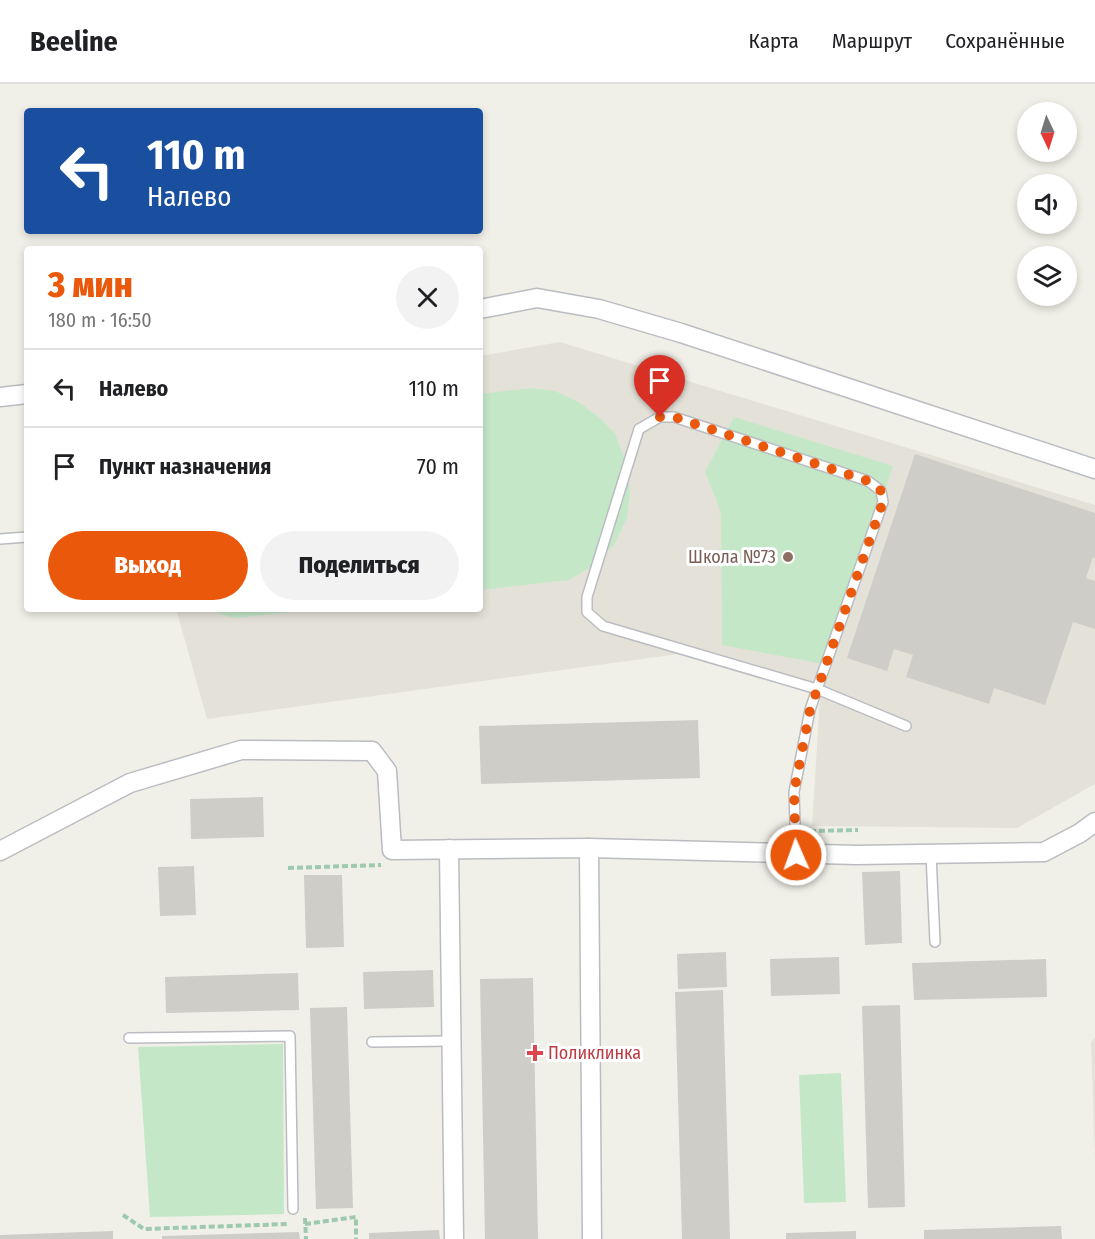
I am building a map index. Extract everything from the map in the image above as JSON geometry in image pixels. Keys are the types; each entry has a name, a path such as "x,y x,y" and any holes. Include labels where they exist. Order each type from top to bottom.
{"street":[{"path":"483,308 537,298 599,309 681,333 1095,469"},
{"path":"0,397 24,394"},
{"path":"0,851 130,783 241,750 372,751 387,771 392,850 590,848 796,855 1044,852 1080,833 1095,822"},
{"path":"590,848 592,1239"},
{"path":"449,849 454,1239"}],"lane":[{"path":"796,855 794,792 810,710 817,689 883,502 881,491 868,481 674,417 660,417 639,429 587,597 587,612 603,626 817,689 906,726"},
{"path":"0,538 24,537"},
{"path":"931,854 935,942"},
{"path":"129,1038 290,1036 293,1209"},
{"path":"372,1042 452,1041"}],"path":[{"path":"288,868 381,865"},
{"path":"305,1212 306,1239"},
{"path":"123,1215 144,1229 305,1224 356,1217 356,1239"}],"shaded area":[{"name":"Школа №73","path":"560,342 1095,505 1095,784 1017,828 812,826 820,697 700,651 207,719 177,612 483,612 483,355"},
{"path":"1095,1037 1095,1160 1091,1042"}],"green space":[{"path":"532,388 555,391 580,403 601,419 615,434 626,462 630,491 627,518 614,545 591,567 569,580 483,590 483,394"},
{"path":"734,417 893,466 829,665 722,645 721,512 705,472"},
{"path":"214,612 290,612 235,618"},
{"path":"283,1044 284,1214 150,1217 138,1047"},
{"path":"841,1073 846,1202 804,1203 799,1075"}],"building":[{"path":"915,454 1095,513 1095,558 1093,557 1086,578 1095,581 1095,629 1073,622 1045,705 994,688 989,704 906,677 913,655 894,649 887,671 847,658"},
{"path":"698,720 700,778 481,784 479,726"},
{"path":"263,797 264,837 191,839 190,799"},
{"path":"194,866 196,915 160,916 158,867"},
{"path":"900,871 902,943 865,945 862,872"},
{"path":"304,875 342,875 344,947 306,948"},
{"path":"726,952 727,987 678,989 677,954"},
{"path":"839,957 840,994 771,996 770,959"},
{"path":"1046,959 1047,997 914,1000 912,963"},
{"path":"433,970 434,1007 364,1009 363,972"},
{"path":"298,973 299,1010 166,1013 165,977"},
{"path":"533,978 538,1239 485,1239 480,979"},
{"path":"723,990 730,1239 682,1239 675,992"},
{"path":"900,1005 905,1207 868,1208 862,1006"},
{"path":"347,1007 353,1208 316,1209 310,1008"},
{"path":"1061,1226 1062,1239 924,1239 924,1230"},
{"path":"439,1230 440,1239 369,1239 369,1233"},
{"path":"113,1231 113,1239 0,1239 0,1235"},
{"path":"856,1231 856,1239 786,1239 786,1233"},
{"path":"299,1232 300,1239 162,1239 162,1236"}],"place":[{"name":"Школа №73","path":"788,557"},
{"name":"Поликлинка","path":"535,1053"}],"route":[{"path":"660,417 674,417 868,481 881,491 883,502 810,710 794,792 796,855"}]}
